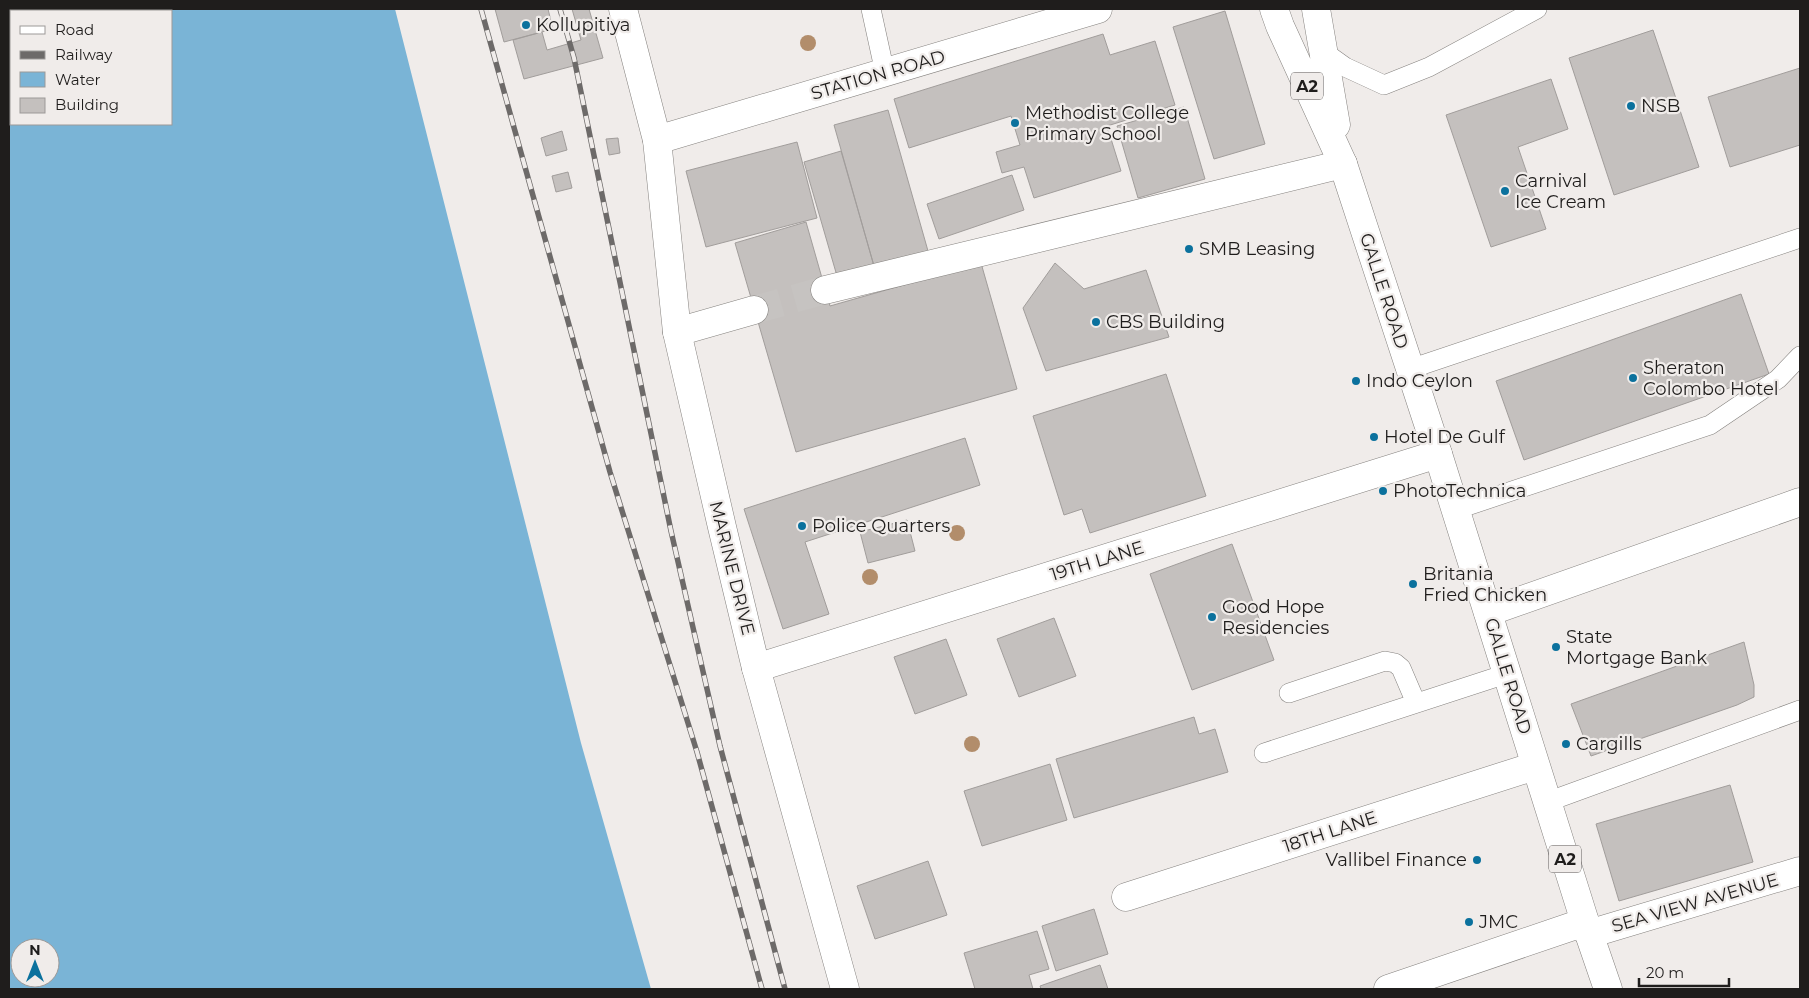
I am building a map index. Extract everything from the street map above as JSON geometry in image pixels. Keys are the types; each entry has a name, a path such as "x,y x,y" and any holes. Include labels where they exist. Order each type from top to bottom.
{"main road":[{"name":"MARINE DRIVE","path":"623,9 657,140 677,332 756,668 845,989"},
{"name":"STATION ROAD","path":"657,140 1098,9"},
{"name":"GALLE ROAD","path":"1274,9 1343,164 1438,454 1535,766 1608,989"},
{"name":"GALLE ROAD","path":"1317,12 1343,164"},
{"path":"826,290 1343,164"},
{"path":"677,332 754,310"},
{"name":"19TH LANE","path":"756,668 1438,454"},
{"path":"1488,612 1800,502"},
{"name":"18TH LANE","path":"1126,897 1535,766"},
{"name":"SEA VIEW AVENUE","path":"1388,989 1587,928 1800,871"}],"lane":[{"path":"871,9 885,73"},
{"path":"1324,52 1345,67 1384,85 1429,67 1537,9"},
{"path":"1410,369 1800,238"},
{"path":"1455,510 1710,425 1778,379 1800,356"},
{"path":"1289,693 1385,661 1395,663 1401,668 1416,703"},
{"path":"1264,753 1506,674"},
{"path":"1547,802 1800,710"}],"water":[{"path":"9,9 395,9 581,743 651,989 9,989"}],"building":[{"name":"Kollupitiya","path":"495,9 548,9 553,29 504,42"},
{"path":"572,9 589,9 603,58 524,79 513,40 542,32 547,50 581,40"},
{"path":"1225,11 1265,144 1214,159 1173,27"},
{"path":"1653,30 1699,167 1614,195 1569,58"},
{"path":"1103,34 1110,55 1155,41 1175,105 1107,126 1121,171 1034,198 1024,167 1002,173 996,152 1020,145 1011,116 909,148 894,99"},
{"path":"1800,68 1800,145 1730,167 1708,97"},
{"path":"1551,79 1568,129 1518,147 1546,229 1491,247 1446,115"},
{"path":"1184,107 1205,179 1138,198 1117,126"},
{"path":"888,110 928,251 874,266 834,125"},
{"path":"562,131 567,150 546,156 541,138"},
{"path":"618,138 620,153 609,155 606,139"},
{"path":"797,142 817,218 706,247 686,171"},
{"path":"841,151 874,266 837,276 804,162"},
{"path":"568,172 572,188 556,192 552,176"},
{"path":"1012,175 1024,210 939,239 927,204"},
{"path":"806,222 830,306 981,263 1017,389 796,452 735,243"},
{"name":"CBS Building","path":"1055,263 1084,289 1146,270 1169,337 1046,371 1023,308"},
{"name":"Sheraton Colombo Hotel","path":"1741,294 1769,374 1524,460 1496,381"},
{"path":"1166,374 1206,496 1090,533 1082,509 1064,515 1033,416"},
{"name":"Police Quarters","path":"965,438 980,485 805,542 829,614 783,629 744,509"},
{"path":"907,520 915,551 868,563 860,532"},
{"name":"Good Hope Residencies","path":"1232,544 1274,660 1192,690 1150,574"},
{"path":"1054,618 1076,676 1019,697 997,639"},
{"path":"946,639 967,695 915,714 894,657"},
{"path":"1744,642 1754,685 1754,697 1737,705 1591,756 1571,704"},
{"path":"1194,717 1199,734 1215,729 1228,772 1074,818 1056,759"},
{"path":"1050,764 1067,820 982,846 964,791"},
{"path":"1730,785 1753,862 1619,901 1596,824"},
{"path":"928,861 947,915 875,939 857,886"},
{"path":"1094,909 1108,954 1056,971 1042,926"},
{"path":"1037,931 1049,969 1029,975 1033,989 975,989 964,953"},
{"path":"1100,965 1108,989 1041,989 1040,986"}],"tunnel":[{"path":"754,310 825,290"}],"railway":[{"path":"481,9 610,472 697,752 762,989"},
{"path":"560,9 574,58 671,531 720,746 785,989"}],"place":[{"name":"Kollupitiya","path":"526,25"},
{"name":"NSB","path":"1631,106"},
{"name":"Methodist College Primary School","path":"1015,123"},
{"name":"Carnival Ice Cream","path":"1505,191"},
{"name":"SMB Leasing","path":"1189,249"},
{"name":"CBS Building","path":"1096,322"},
{"name":"Sheraton Colombo Hotel","path":"1633,378"},
{"name":"Indo Ceylon","path":"1356,381"},
{"name":"Hotel De Gulf","path":"1374,437"},
{"name":"PhotoTechnica","path":"1383,491"},
{"name":"Police Quarters","path":"802,526"},
{"name":"Britania Fried Chicken","path":"1413,584"},
{"name":"Good Hope Residencies","path":"1212,617"},
{"name":"State Mortgage Bank","path":"1556,647"},
{"name":"Cargills","path":"1566,744"},
{"name":"Vallibel Finance","path":"1477,860"},
{"name":"JMC","path":"1469,922"}]}
